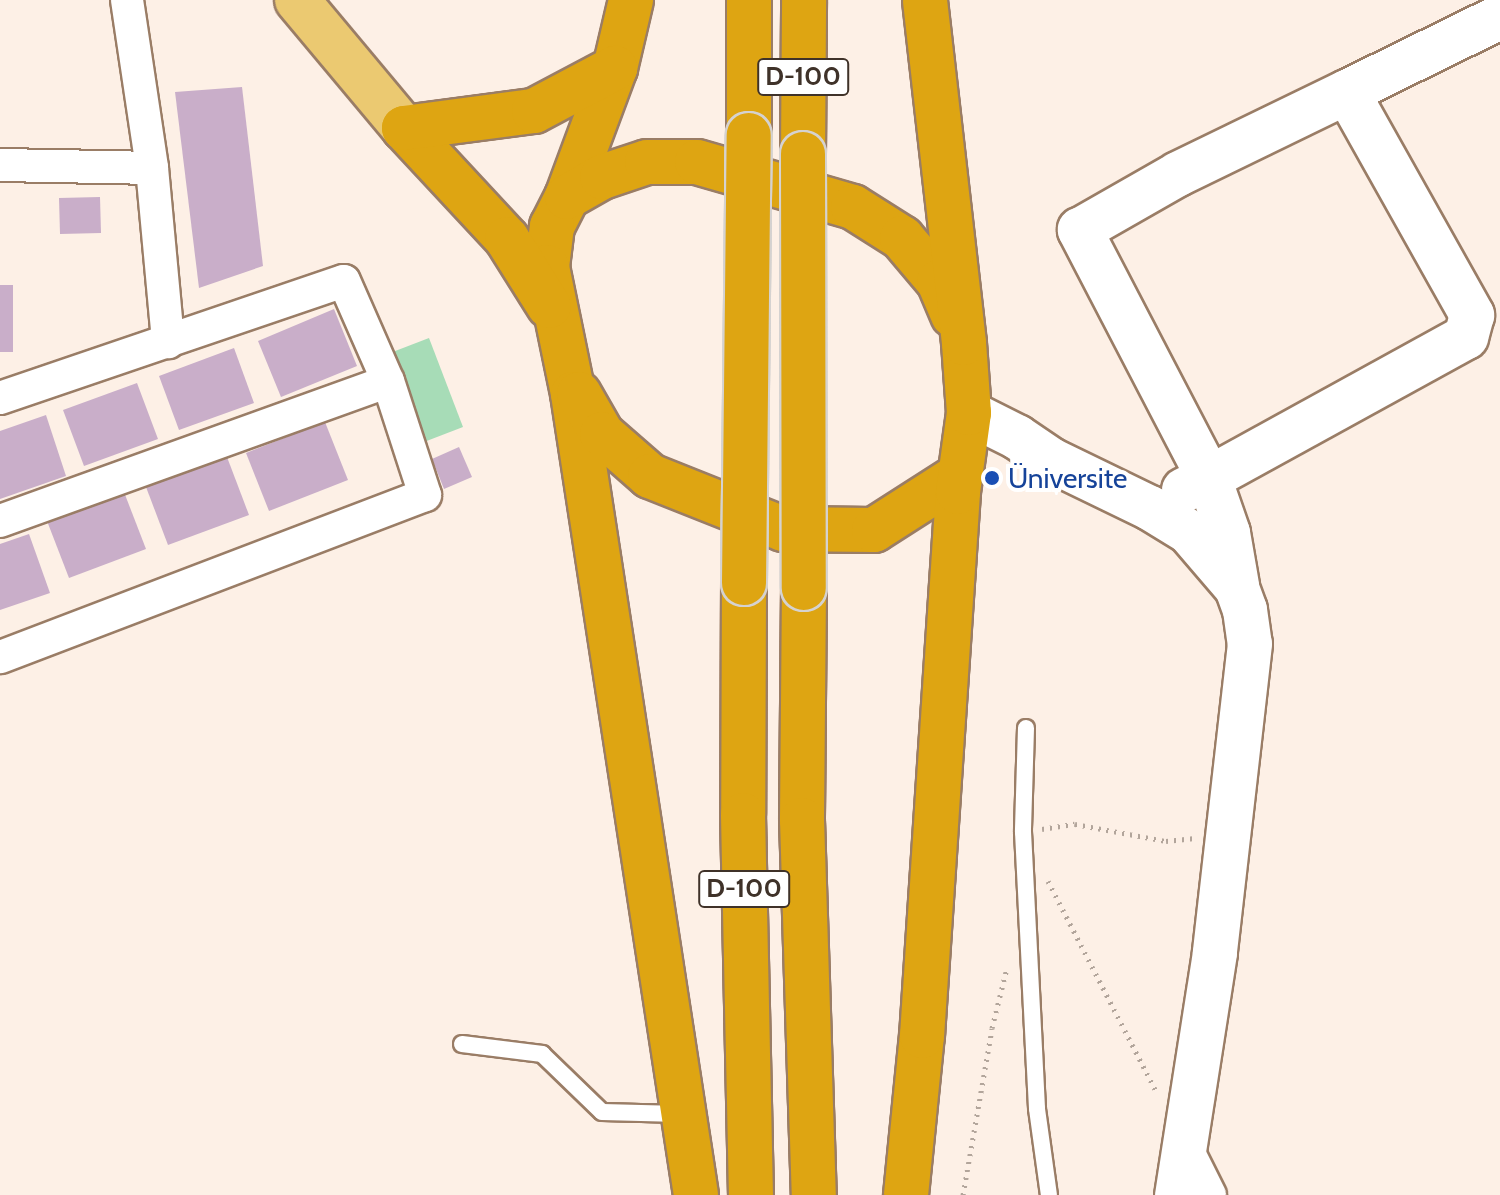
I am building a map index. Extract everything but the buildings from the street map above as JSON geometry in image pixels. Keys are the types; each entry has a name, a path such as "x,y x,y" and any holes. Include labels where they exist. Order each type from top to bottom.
{"highway":[{"path":"631,0 615,68 560,211 547,267 568,374 696,1195"},
{"name":"D-100","path":"749,0 743,815 751,1195"},
{"name":"D-100","path":"804,0 802,820 814,1195"},
{"path":"906,1195 922,1036 960,475 969,413 964,343 925,0"},
{"path":"404,128 534,111 615,68"},
{"path":"404,128 506,201 560,211 602,177 647,162 697,162 853,207 902,238 939,282 964,343"},
{"path":"404,128 507,239 555,314"},
{"path":"568,374 602,434 650,476 783,529 874,530 960,475"}],"main road":[{"path":"297,0 404,128"}],"street":[{"path":"127,0 152,168 168,342"},
{"path":"1177,1195 1215,953 1250,644 1228,533 1209,478 1080,230 1178,174 1500,17"},
{"path":"1150,508 1466,337 1472,315 1347,92"},
{"path":"0,165 152,168"},
{"path":"0,398 344,281 388,381 425,495 0,657"},
{"path":"0,521 388,381"},
{"path":"969,413 1051,460 1150,508 1189,532 1237,588"},
{"path":"1184,1143 1210,1195"}],"lane":[{"path":"1026,728 1023,832 1037,1109 1049,1195"},
{"path":"462,1044 542,1054 602,1112 684,1114"}],"path":[{"path":"1184,1143 1023,832 1075,824 1166,841 1201,836 1230,823"},
{"path":"963,1195 992,1028 1007,967 1028,932"}],"green space":[{"path":"429,338 463,427 424,442 390,353"}],"place":[{"name":"Üniversite","path":"992,478"}]}
